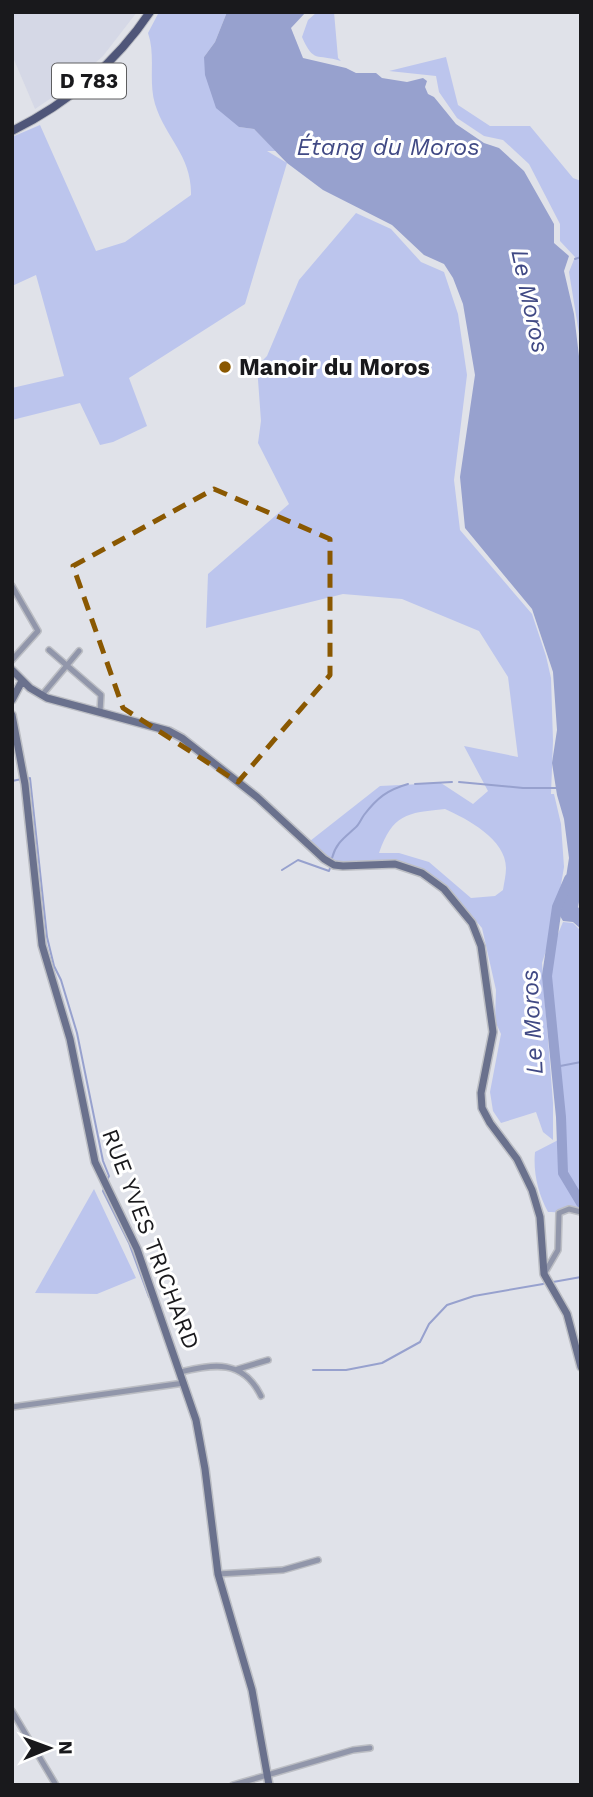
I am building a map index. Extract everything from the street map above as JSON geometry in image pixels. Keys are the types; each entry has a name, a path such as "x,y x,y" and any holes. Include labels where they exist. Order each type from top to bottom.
{"main road":[{"name":"D 783","path":"12,131 49,111 90,80 125,45 150,12"},
{"path":"12,670 18,681 42,695 169,731 182,738 257,797 324,859 334,865 343,866 395,864 422,873 444,889 472,923 481,946 493,1032 481,1093 482,1108 517,1159 532,1190 540,1217 544,1274 567,1314 581,1367"},
{"path":"12,700 18,681"},
{"name":"RUE YVES TRICHARD","path":"12,715 25,784 42,945 70,1039 90,1140 102,1179 137,1249 184,1383 201,1443 218,1574 251,1690 269,1785"}],"street":[{"path":"12,586 38,631 12,660"},
{"path":"49,650 102,695 100,712"},
{"path":"42,695 79,651"},
{"path":"544,1274 558,1250 559,1213 567,1209 581,1212"},
{"path":"180,1372 214,1365 238,1369 268,1360"},
{"path":"238,1369 256,1386 261,1396"},
{"path":"12,1407 184,1383"},
{"path":"218,1574 283,1570 318,1560"},
{"path":"12,1711 56,1785"},
{"path":"233,1785 353,1749 370,1748"}],"highlighted area":[{"path":"214,489 330,539 330,675 238,782 123,708 73,566"}],"shaded area":[{"path":"12,12 137,12 103,56 69,86 35,109 12,55"},
{"path":"159,12 227,12 215,42 204,57 239,127 254,129 276,151 267,151 287,163 245,304 129,378 147,426 100,445 80,403 12,420 12,388 64,376 36,275 12,286 12,137 40,125 96,251 125,242 191,195 183,158 160,116 153,95 148,33"},
{"path":"334,12 338,58 341,61 313,54 302,37 308,20 316,13"},
{"path":"446,57 458,105 490,126 530,126 573,178 581,181 581,346 569,272 575,257 560,241 560,224 529,164 503,140 484,136 457,118 439,92 436,76 389,71"},
{"path":"356,213 391,229 421,262 444,272 458,314 467,375 454,480 460,530 532,614 551,678 551,794 554,794 561,824 564,867 554,926 542,963 553,1103 553,1140 543,1132 536,1112 501,1123 493,1111 490,1092 501,1034 495,1021 496,990 482,928 451,892 434,878 406,865 334,865 310,841 380,786 441,783 473,804 488,791 464,746 518,757 508,677 479,631 402,599 343,594 206,628 208,574 289,504 258,443 261,421 257,366 267,356 299,280","holes":["445,809 484,831 500,848 506,873 503,890 495,896 471,898 429,862 399,853 379,853 390,830 403,818 420,812"]},
{"path":"563,922 573,923 581,931 581,1207 561,1213 548,1212 541,1198 535,1152 564,1137 554,1074 555,1031 547,960"},
{"path":"94,1189 136,1278 97,1294 35,1293"}],"water":[{"name":"Étang du Moros","path":"227,12 306,12 291,28 303,58 356,73 376,73 382,78 407,82 423,78 427,81 425,87 428,94 434,97 456,124 484,143 499,148 524,171 554,224 554,243 569,256 564,271 574,314 581,373 581,892 578,907 581,911 581,929 573,922 563,921 560,916 569,858 552,763 557,730 553,672 532,609 465,528 460,477 475,375 463,304 453,278 444,264 424,255 392,225 323,190 287,163 254,129 239,127 216,108 205,75 204,57 215,42"}],"waterway":[{"path":"575,259 581,257"},
{"path":"28,779 30,778 47,937 77,1033 103,1161 109,1176 107,1180"},
{"path":"12,781 22,779"},
{"path":"415,784 452,782"},
{"path":"459,782 556,788"},
{"path":"332,858 338,845 373,804 388,792 408,784"},
{"path":"282,870 298,860 329,871 330,868"},
{"name":"Le Moros","path":"569,879 557,907 547,976 561,1117 563,1173 581,1203"},
{"path":"555,1067 581,1062"},
{"path":"104,1189 129,1243 149,1297"},
{"path":"553,1282 581,1277"},
{"path":"313,1370 346,1370 382,1363 420,1342 429,1324 447,1305 474,1296 543,1284"}],"place":[{"name":"Manoir du Moros","path":"225,367"}]}
